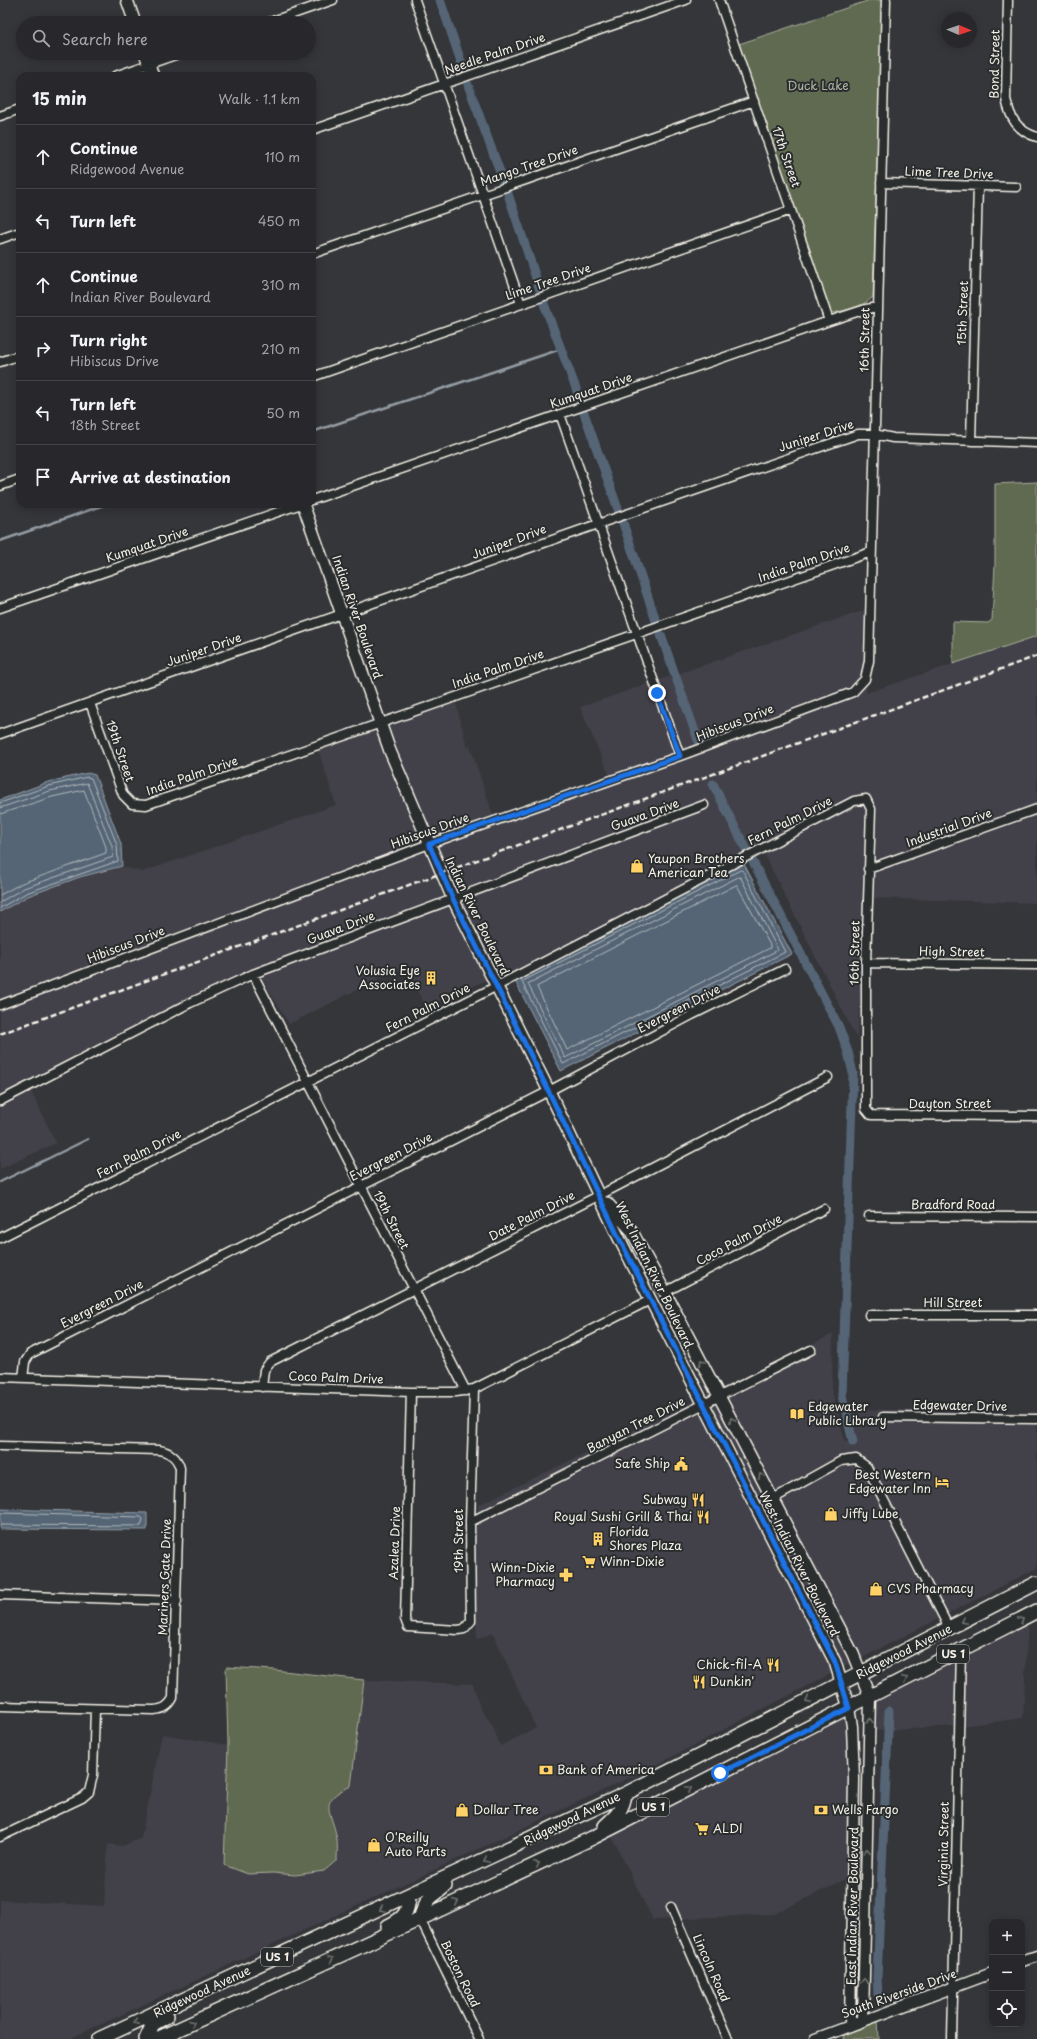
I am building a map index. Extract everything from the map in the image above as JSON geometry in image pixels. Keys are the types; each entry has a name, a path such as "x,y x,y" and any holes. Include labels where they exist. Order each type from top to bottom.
{"main road":[{"path":"127,0 133,16"},
{"path":"148,60 152,72"},
{"name":"Indian River Boulevard","path":"303,508 380,723 429,844 453,899 600,1195"},
{"name":"West Indian River Boulevard","path":"600,1195 631,1230 666,1292 862,1673 870,1697"},
{"name":"West Indian River Boulevard","path":"600,1195 618,1236 650,1300 835,1662 849,1708"},
{"name":"Ridgewood Avenue","path":"99,2039 625,1794 1037,1584"},
{"name":"Ridgewood Avenue","path":"157,2039 420,1919 592,1838 1037,1611"},
{"path":"592,1838 618,1814 624,1801 625,1794"},
{"path":"420,1919 425,1903 431,1895 443,1888 455,1874"},
{"path":"366,1943 382,1929 401,1920 408,1908 408,1896"},
{"path":"146,2039 153,2024 264,1971 273,1959"}],"street":[{"path":"287,16 333,0"},
{"path":"415,0 521,304"},
{"name":"Needle Palm Drive","path":"316,129 686,0"},
{"name":"17th Street","path":"719,0 829,321"},
{"name":"16th Street","path":"865,679 869,661 886,0"},
{"name":"Bond Street","path":"1008,0 1006,99 1009,115 1019,128 1037,137"},
{"path":"126,72 160,60"},
{"name":"Mango Tree Drive","path":"316,253 754,101"},
{"path":"0,116 16,110"},
{"name":"Lime Tree Drive","path":"881,183 1016,187"},
{"name":"15th Street","path":"971,441 978,186"},
{"name":"Lime Tree Drive","path":"316,376 791,210"},
{"path":"0,239 16,233"},
{"name":"Kumquat Drive","path":"316,499 829,321 866,309 878,307"},
{"path":"0,362 16,356"},
{"path":"560,414 680,756"},
{"name":"Juniper Drive","path":"0,734 858,434 874,434 893,438 1037,443"},
{"path":"0,486 16,480"},
{"name":"Kumquat Drive","path":"0,608 290,508"},
{"name":"India Palm Drive","path":"132,804 146,804 872,552"},
{"name":"Hibiscus Drive","path":"0,1005 429,844 680,756 853,692 865,679"},
{"name":"19th Street","path":"90,703 123,795 132,804"},
{"name":"16th Street","path":"866,799 871,809 866,963 866,1109"},
{"name":"Fern Palm Drive","path":"0,1238 308,1083 854,801 866,799"},
{"name":"Guava Drive","path":"0,1101 190,1003 253,974 704,805"},
{"name":"Industrial Drive","path":"868,869 1037,809"},
{"name":"High Street","path":"866,963 1037,965"},
{"name":"Evergreen Drive","path":"23,1378 25,1362 30,1354 360,1186 549,1092 692,1015 786,969"},
{"name":"19th Street","path":"253,974 413,1290 470,1390 471,1621"},
{"name":"Date Palm Drive","path":"262,1387 264,1370 270,1362 600,1195 828,1077"},
{"name":"Dayton Street","path":"866,1109 871,1116 1037,1116"},
{"name":"Coco Palm Drive","path":"666,1292 824,1209"},
{"name":"Bradford Road","path":"869,1216 1037,1217"},
{"name":"Coco Palm Drive","path":"0,1377 411,1392 470,1390 650,1300"},
{"name":"Hill Street","path":"869,1315 1037,1315"},
{"name":"Banyan Tree Drive","path":"470,1522 811,1350"},
{"name":"Azalea Drive","path":"411,1392 405,1619 408,1626 451,1630 464,1629 471,1621"},
{"name":"Edgewater Drive","path":"883,1417 1037,1418"},
{"name":"Mariners Gate Drive","path":"0,1446 159,1450 168,1452 175,1457 180,1468 173,1698 170,1704 161,1709 154,1710 0,1706"},
{"path":"773,1499 841,1461 856,1459 867,1467 949,1628"},
{"path":"0,1595 177,1601"},
{"name":"Virginia Street","path":"952,2039 961,1650"},
{"name":"East Indian River Boulevard","path":"863,2020 870,1697"},
{"name":"East Indian River Boulevard","path":"849,1708 852,1726 854,1779 850,2025"},
{"path":"0,1837 82,1798 89,1792 94,1776 95,1709"},
{"path":"854,1779 869,1779"},
{"name":"Lincoln Road","path":"671,1907 728,2039"},
{"name":"Boston Road","path":"420,1919 479,2039"},
{"path":"1025,1960 1037,1956"},
{"name":"South Riverside Drive","path":"816,2039 863,2020 989,1974"}],"shaded area":[{"path":"874,607 866,693 1037,636 1037,903 868,898 857,1039 764,854 515,981 508,969 496,975 457,897 394,749 383,716 453,691 467,747 470,746 495,821 610,777 580,707"},
{"path":"373,719 386,756 448,901 488,979 427,1009 404,966 289,1024 255,967 28,1085 56,1143 0,1169 0,912 28,896 80,877 120,866 142,872 336,805 315,740"},
{"path":"833,1334 832,1391 845,1442 853,1440 851,1409 1037,1413 1037,1568 860,1659 721,1388"},
{"path":"713,1392 848,1656 851,1663 842,1668 705,1396"},
{"path":"696,1400 834,1672 650,1768 69,2039 0,2039 0,1900 104,1906 108,1844 123,1846 141,1838 162,1734 228,1745 224,1865 295,1875 337,1840 330,1817 330,1801 336,1792 351,1786 364,1680 473,1684 480,1708 493,1726 500,1746 536,1728 493,1633 477,1639 474,1553 478,1505"},
{"path":"1028,1621 1023,1718 969,1725 875,1731 875,1700"},
{"path":"845,1716 848,1727 849,1779 848,1878 774,1914 653,1920 611,1835"}],"green space":[{"name":"Duck Lake","path":"870,0 882,0 873,297 859,306 833,313 828,309 739,44"},
{"path":"1037,482 1037,636 953,664 953,622 988,623 992,620 995,565 995,484"},
{"path":"226,1667 274,1670 364,1680 351,1786 340,1791 333,1797 329,1808 337,1840 337,1860 324,1871 295,1875 273,1873 248,1874 224,1865 228,1745"},
{"path":"878,2019 879,2039 843,2039 844,2031"}],"water":[{"path":"88,773 95,775 121,844 122,866 80,877 28,896 0,912 0,800 48,782"},
{"path":"744,864 792,954 561,1071 515,981"},
{"path":"0,1509 147,1513 147,1530 0,1529"}],"waterway":[{"path":"440,0 464,70"},
{"path":"468,85 503,180"},
{"path":"508,194 540,290"},
{"path":"544,304 580,399"},
{"path":"316,431 561,349"},
{"path":"584,413 618,509"},
{"path":"0,541 95,508"},
{"path":"623,523 656,621"},
{"path":"661,635 698,740"},
{"path":"713,784 746,849"},
{"path":"753,862 839,1027 848,1052 853,1073 842,1395 853,1442"},
{"path":"0,1182 88,1139"},
{"path":"878,1995 877,1978 889,1711"}],"railway":[{"path":"0,1034 1037,656"}],"place":[{"name":"Yaupon Brothers American Tea","path":"637,866"},
{"name":"Volusia Eye Associates","path":"431,978"},
{"name":"Edgewater Public Library","path":"797,1414"},
{"name":"Safe Ship","path":"681,1464"},
{"name":"Best Western Edgewater Inn","path":"942,1482"},
{"name":"Subway","path":"698,1500"},
{"name":"Jiffy Lube","path":"831,1514"},
{"name":"Royal Sushi Grill & Thai","path":"703,1517"},
{"name":"Florida Shores Plaza","path":"598,1539"},
{"name":"Winn-Dixie","path":"589,1562"},
{"name":"Winn-Dixie Pharmacy","path":"566,1575"},
{"name":"CVS Pharmacy","path":"876,1589"},
{"name":"Chick-fil-A","path":"773,1665"},
{"name":"Dunkin'","path":"699,1682"},
{"name":"Bank of America","path":"546,1770"},
{"name":"Dollar Tree","path":"462,1810"},
{"name":"Wells Fargo","path":"821,1810"},
{"name":"ALDI","path":"702,1829"},
{"name":"O'Reilly Auto Parts","path":"374,1845"}],"route":[{"path":"657,693 680,756 429,844 453,899 600,1195 618,1236 835,1662 842,1683 849,1708 720,1773"}]}
